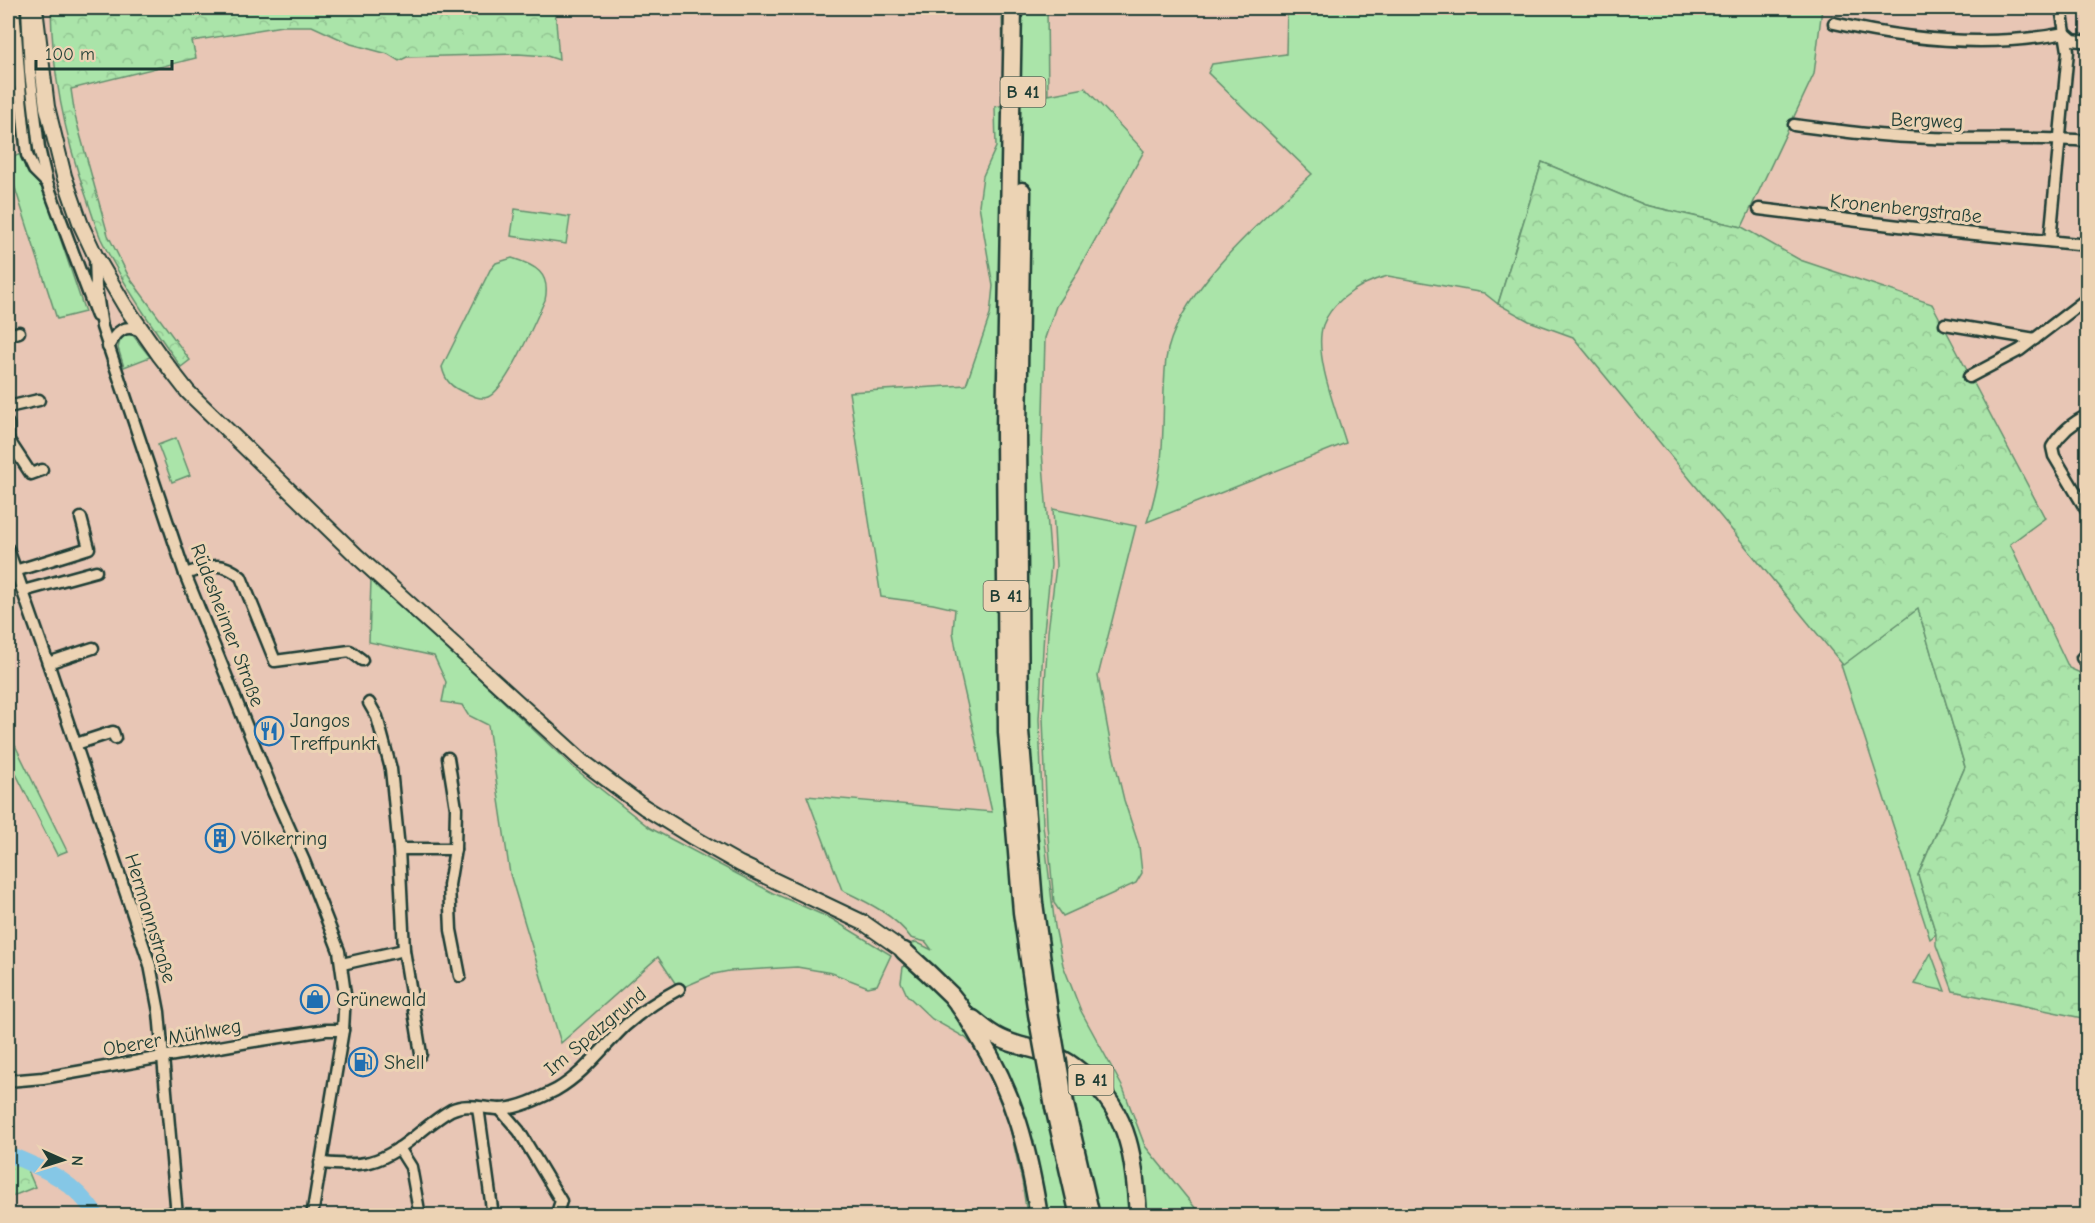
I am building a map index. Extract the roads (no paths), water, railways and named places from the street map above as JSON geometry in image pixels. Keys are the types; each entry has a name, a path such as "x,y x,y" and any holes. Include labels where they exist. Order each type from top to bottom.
{"highway":[{"name":"B 41","path":"1013,8 1020,731 1043,1012 1079,1215"},
{"name":"B 41","path":"1016,176 1025,8"},
{"name":"B 41","path":"904,951 952,996 994,1062 1010,1095 1024,1137 1039,1215"},
{"name":"B 41","path":"963,1011 991,1034 1059,1057 1074,1066 1110,1101 1122,1124 1131,1150 1136,1178 1138,1215"},
{"name":"B 41","path":"1060,1106 1091,1215"}],"main road":[{"path":"32,9 47,107"},
{"path":"32,9 47,107 64,176 81,225 95,255 142,332 181,383 373,570 582,761 644,807 694,838 740,864 864,923 904,951"}],"street":[{"path":"14,8 27,155 34,170 47,183"},
{"path":"2050,241 2068,51 2061,8"},
{"name":"Rüdesheimer Straße","path":"32,9 34,115 39,148 47,183 92,308 102,327"},
{"path":"1834,23 1923,37 1983,41 2041,38 2064,33"},
{"path":"2064,33 2073,40 2088,42"},
{"name":"Bergweg","path":"1794,125 1896,137 2088,141"},
{"name":"Kronenbergstraße","path":"1759,209 2088,245"},
{"name":"Rüdesheimer Straße","path":"95,255 96,287 102,327 185,574 334,935 342,964 345,994 343,1029 312,1215"},
{"path":"1969,377 2020,350 2088,298"},
{"path":"1945,324 2035,339"},
{"path":"108,347 114,335 121,329 130,327 142,332"},
{"path":"8,335 19,332"},
{"path":"8,407 39,400"},
{"path":"2088,415 2078,419 2057,438 2052,447 2054,456 2088,513"},
{"path":"8,424 8,440 31,474 42,470"},
{"path":"15,570 88,548 81,518"},
{"name":"Hermannstraße","path":"8,549 150,965 159,1012 177,1214"},
{"path":"185,574 218,565 231,568 241,577 275,661 350,651 362,660"},
{"path":"23,591 96,571"},
{"path":"48,663 93,648"},
{"path":"369,703 377,717 391,769 399,849 404,950 421,1054"},
{"path":"76,744 113,732 115,738"},
{"path":"448,758 456,808 455,849 449,885 451,930 460,976"},
{"path":"399,849 455,849"},
{"path":"342,964 404,950"},
{"name":"Im Spelzgrund","path":"320,1163 371,1162 399,1148 451,1110 464,1106 500,1109 525,1103 558,1089 581,1071 631,1021 679,989"},
{"name":"Oberer Mühlweg","path":"8,1081 43,1078 162,1056 343,1029"},
{"path":"478,1107 493,1215"},
{"path":"500,1109 519,1131 561,1201 556,1215"},
{"path":"399,1148 411,1167 420,1215"},
{"path":"156,1215 177,1214"}],"waterway":[{"path":"8,1154 68,1184 88,1203 97,1216"}],"place":[{"name":"Jangos Treffpunkt","path":"269,731"},
{"name":"Völkerring","path":"220,838"},
{"name":"Grünewald","path":"315,999"},
{"name":"Shell","path":"363,1062"}]}
